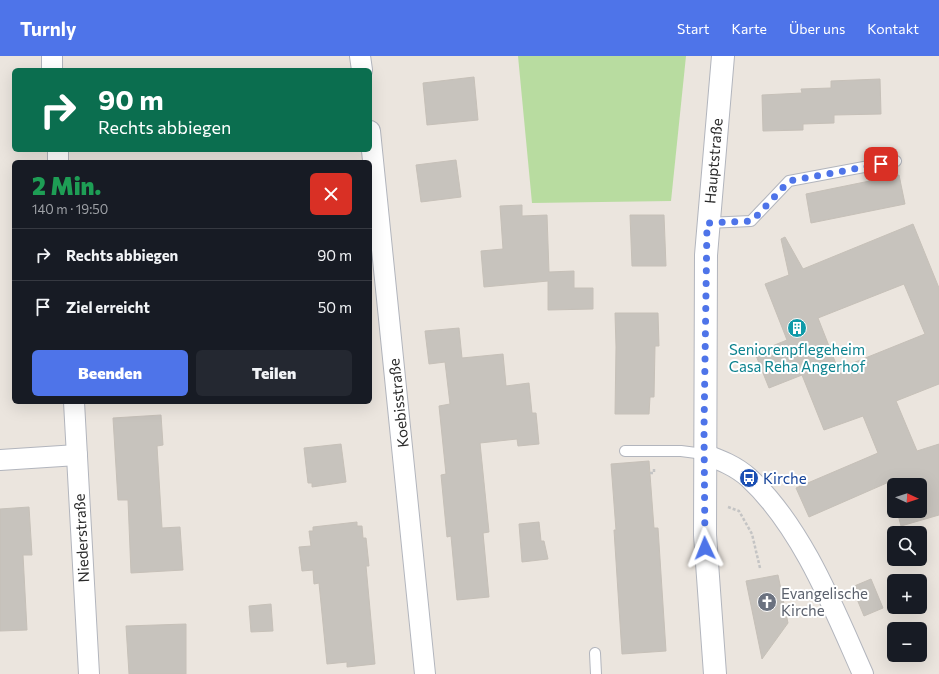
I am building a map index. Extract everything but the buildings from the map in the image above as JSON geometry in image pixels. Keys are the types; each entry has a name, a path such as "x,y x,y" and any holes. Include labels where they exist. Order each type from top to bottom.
{"street":[{"path":"52,56 52,68"},
{"path":"360,56 362,68"},
{"name":"Hauptstraße","path":"715,674 707,575 704,454 707,223 723,56"},
{"name":"Koebisstraße","path":"372,150 426,674"},
{"name":"Niederstraße","path":"74,404 89,674"},
{"path":"704,454 727,463 749,478 773,504 791,528 833,607 863,674"},
{"path":"0,460 77,455"}],"lane":[{"path":"707,223 752,221 789,181 896,161"},
{"path":"625,451 704,454"},
{"path":"595,653 596,674"}],"path":[{"path":"726,507 739,511 752,534 760,568"}],"green space":[{"path":"518,56 686,56 671,201 532,203"}],"place":[{"name":"Seniorenpflegeheim Casa Reha Angerhof","path":"797,328"},
{"name":"Kirche","path":"749,478"},
{"name":"Evangelische Kirche","path":"767,602"}],"route":[{"path":"705,548 704,430 707,223 752,221 789,181 881,164"}]}
